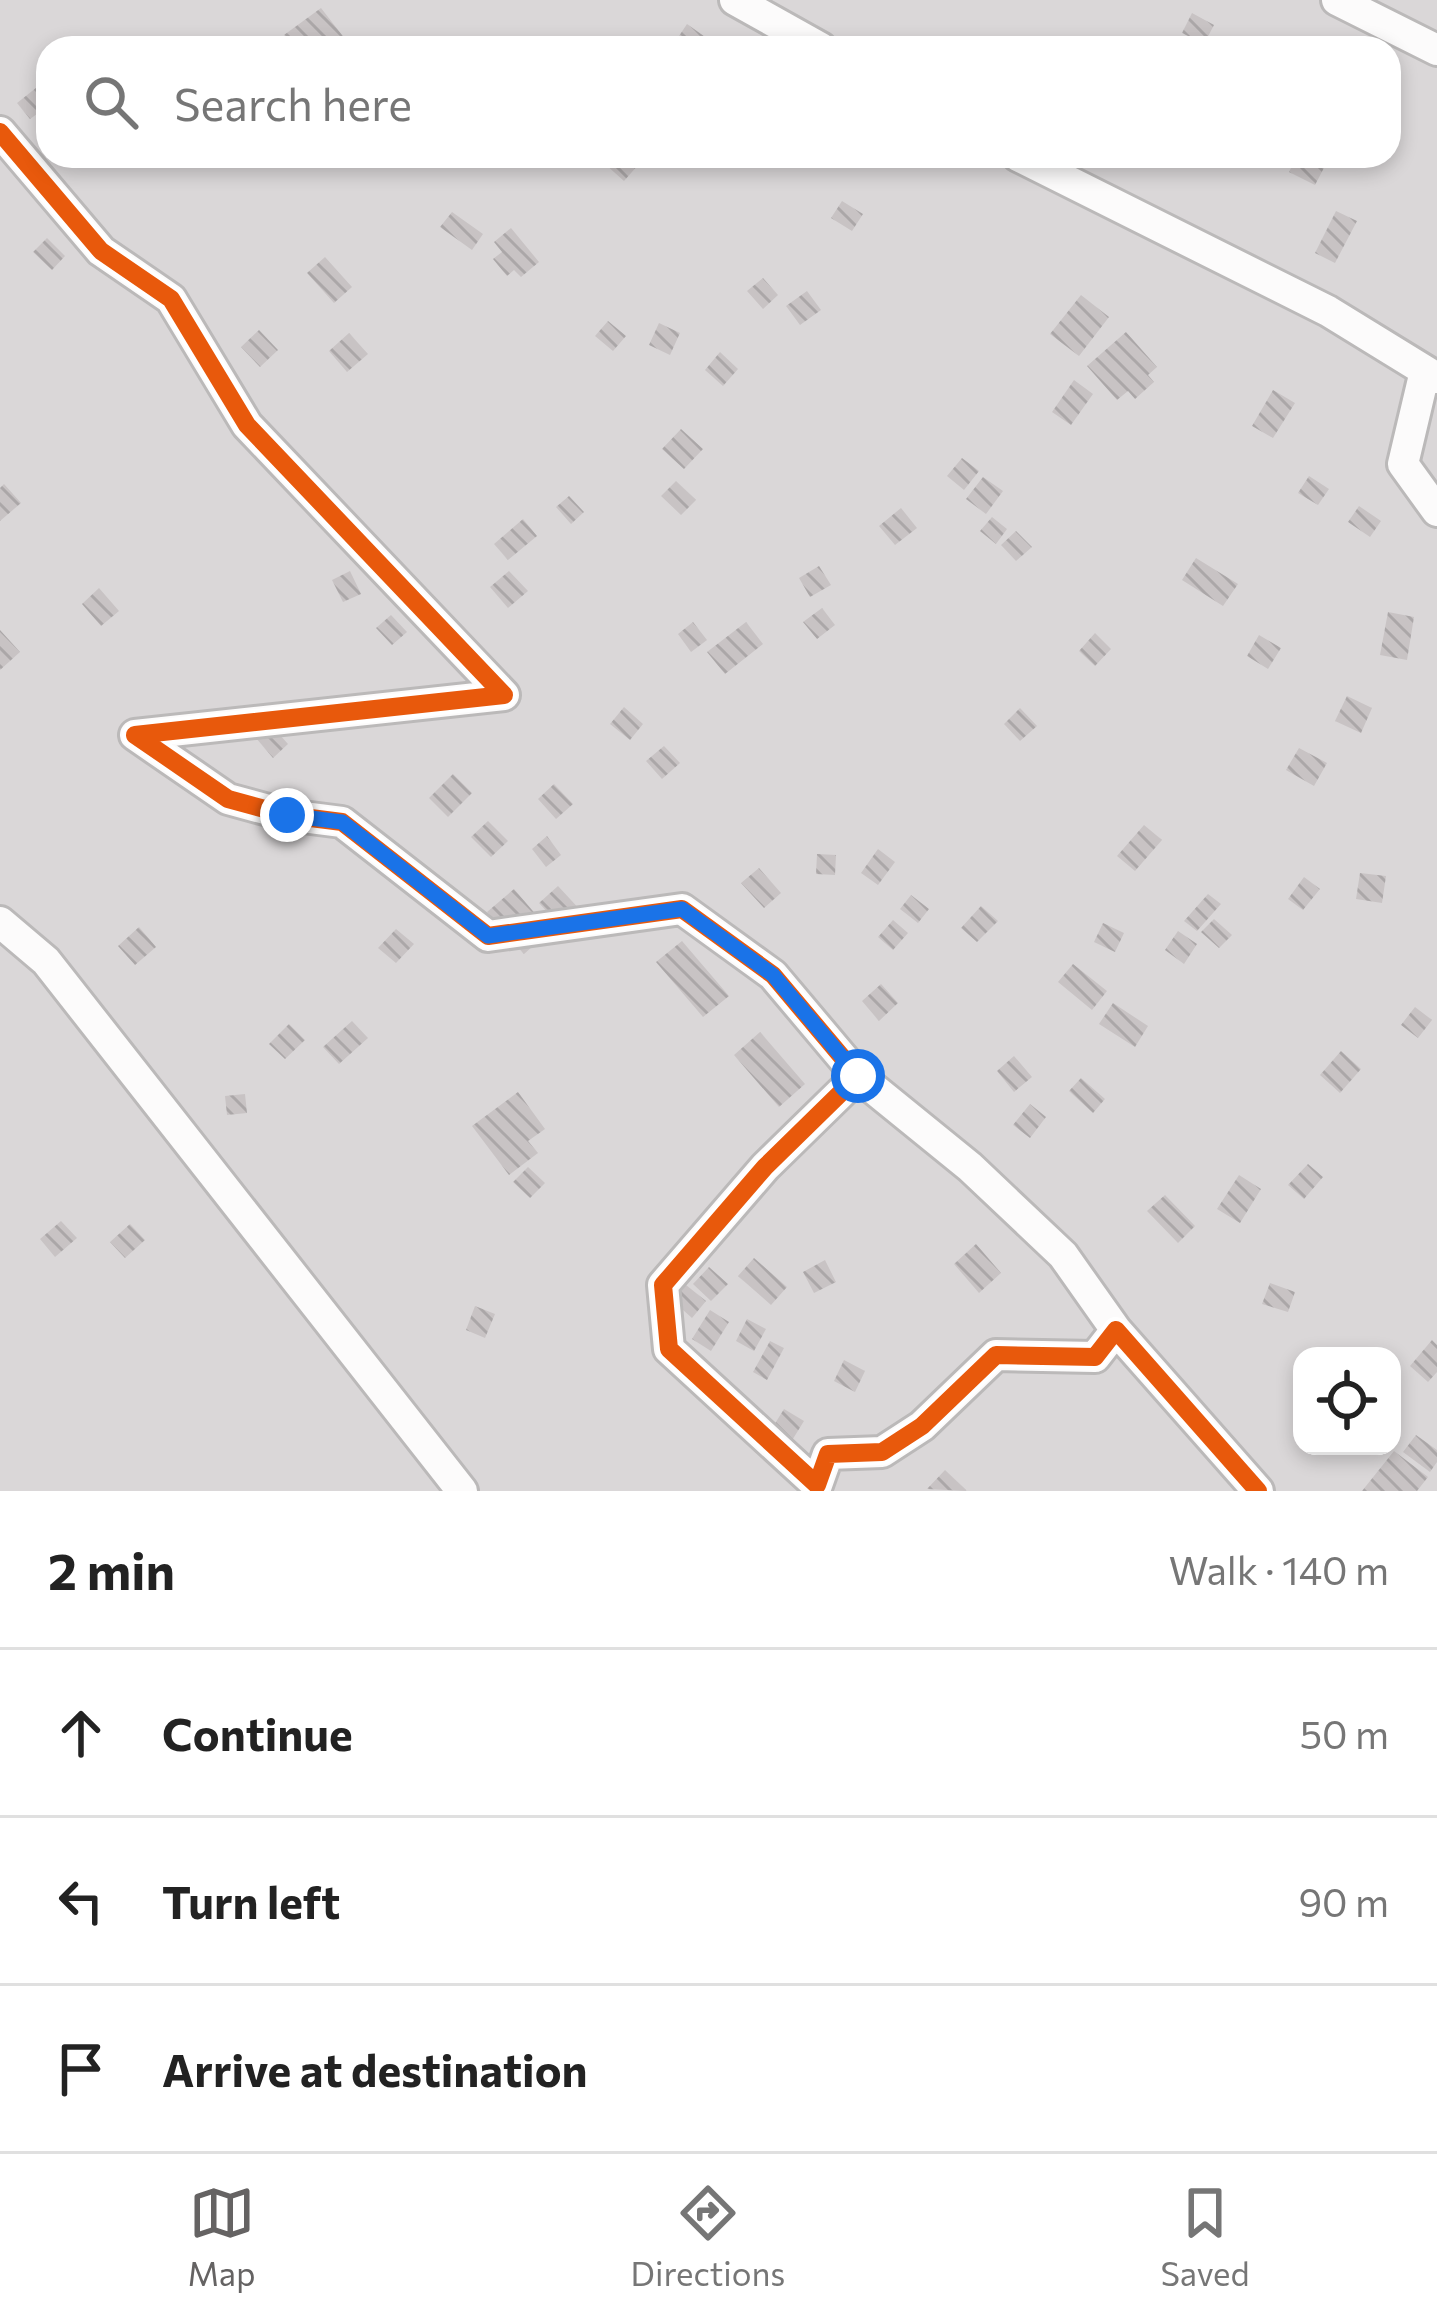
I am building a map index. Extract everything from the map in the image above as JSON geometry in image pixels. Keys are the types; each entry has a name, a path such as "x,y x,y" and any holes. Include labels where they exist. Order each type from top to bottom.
{"street":[{"path":"735,0 800,36"},
{"path":"1337,0 1437,50"},
{"path":"0,132 101,251 171,299 247,425 504,695 134,735 228,799 287,815 342,822 488,936 682,909 773,975 858,1076 970,1167 1063,1255 1116,1330 1258,1491"},
{"path":"1042,168 1328,311 1431,374 1403,464 1437,511"},
{"path":"0,922 46,961 462,1491"},
{"path":"858,1076 765,1167 663,1285 669,1349 814,1488 828,1454 882,1452 922,1426 996,1355 1095,1357 1116,1330"}],"shaded area":[{"path":"0,0 1437,0 1437,1491 0,1491"}],"building":[{"path":"321,8 343,36 285,36"},
{"path":"1192,13 1214,25 1208,36 1182,33"},
{"path":"687,24 704,36 679,36"},
{"path":"36,88 36,115 30,119 17,103"},
{"path":"609,168 635,168 624,181"},
{"path":"1291,168 1324,168 1315,185 1289,172"},
{"path":"842,201 863,214 852,231 831,218"},
{"path":"1336,211 1357,221 1335,263 1315,253"},
{"path":"452,212 483,234 472,250 440,227"},
{"path":"511,228 539,262 521,277 514,270 507,276 493,259 502,252 494,242"},
{"path":"47,238 65,256 52,270 33,252"},
{"path":"325,257 352,287 334,303 307,273"},
{"path":"763,278 778,295 763,309 747,291"},
{"path":"807,291 821,310 800,325 786,306"},
{"path":"1081,295 1109,317 1079,356 1050,334"},
{"path":"608,321 626,336 613,351 595,336"},
{"path":"659,323 680,333 670,355 649,345"},
{"path":"259,330 278,350 260,367 241,347"},
{"path":"1126,332 1157,367 1148,375 1154,382 1135,399 1128,391 1117,400 1087,366"},
{"path":"349,333 368,354 347,372 329,351"},
{"path":"720,352 738,369 723,386 705,370"},
{"path":"1074,380 1093,394 1071,425 1052,412"},
{"path":"1273,390 1295,403 1273,438 1252,426"},
{"path":"681,429 703,449 684,469 662,449"},
{"path":"962,458 979,471 964,490 947,476"},
{"path":"1309,476 1329,489 1318,505 1298,493"},
{"path":"983,477 1003,491 986,514 966,499"},
{"path":"676,481 696,500 681,515 661,496"},
{"path":"4,484 21,503 0,521 0,488"},
{"path":"569,496 584,512 571,524 556,507"},
{"path":"1359,506 1381,521 1370,537 1348,522"},
{"path":"901,508 917,528 895,545 879,526"},
{"path":"992,517 1007,529 996,544 980,531"},
{"path":"523,519 537,536 508,560 494,544"},
{"path":"1016,531 1032,547 1016,561 1001,545"},
{"path":"1196,558 1238,584 1223,606 1182,580"},
{"path":"819,566 831,585 810,597 799,578"},
{"path":"350,571 361,594 343,602 332,580"},
{"path":"509,571 528,591 508,608 490,587"},
{"path":"99,588 119,611 101,626 82,604"},
{"path":"822,608 835,625 817,639 803,622"},
{"path":"1388,612 1414,617 1407,660 1380,655"},
{"path":"391,615 407,632 392,645 376,628"},
{"path":"693,622 707,640 691,652 678,634"},
{"path":"746,622 763,644 725,674 707,652"},
{"path":"0,630 20,652 0,670"},
{"path":"1095,633 1111,649 1095,666 1079,651"},
{"path":"1259,635 1281,648 1268,669 1247,656"},
{"path":"1347,696 1372,708 1361,733 1335,721"},
{"path":"624,707 643,724 630,740 610,724"},
{"path":"1020,708 1037,726 1020,741 1004,724"},
{"path":"271,725 288,744 273,758 256,738"},
{"path":"664,746 680,763 662,779 646,761"},
{"path":"1299,748 1327,763 1314,786 1286,770"},
{"path":"453,774 472,793 448,817 429,798"},
{"path":"554,784 573,804 556,819 538,799"},
{"path":"488,821 508,841 491,857 471,837"},
{"path":"1144,825 1162,840 1135,871 1117,856"},
{"path":"547,836 561,855 546,867 532,849"},
{"path":"878,849 895,862 878,885 861,873"},
{"path":"817,854 836,855 835,875 816,874"},
{"path":"759,868 781,893 764,908 741,883"},
{"path":"1360,873 1386,876 1382,903 1356,899"},
{"path":"1304,877 1320,889 1303,910 1288,899"},
{"path":"558,886 583,913 564,930 539,903"},
{"path":"514,889 550,931 524,954 487,912"},
{"path":"1208,894 1221,904 1197,931 1184,921"},
{"path":"911,895 929,909 918,923 900,909"},
{"path":"981,906 998,921 977,942 961,928"},
{"path":"1214,919 1232,935 1219,948 1201,932"},
{"path":"893,920 908,933 893,950 878,937"},
{"path":"1103,923 1124,933 1115,952 1094,942"},
{"path":"139,927 156,947 135,965 118,946"},
{"path":"396,929 414,944 396,963 378,948"},
{"path":"1178,931 1197,944 1184,964 1165,950"},
{"path":"682,941 729,996 703,1017 656,962"},
{"path":"1073,964 1107,991 1092,1010 1058,982"},
{"path":"881,984 898,1003 879,1021 862,1001"},
{"path":"1113,1003 1148,1026 1135,1047 1099,1024"},
{"path":"1415,1007 1432,1020 1418,1038 1401,1025"},
{"path":"352,1021 368,1038 339,1064 323,1047"},
{"path":"289,1024 305,1040 285,1059 269,1044"},
{"path":"760,1032 805,1084 779,1107 734,1055"},
{"path":"1341,1051 1361,1069 1340,1093 1320,1075"},
{"path":"1014,1056 1032,1077 1014,1092 997,1071"},
{"path":"1081,1078 1105,1099 1093,1113 1069,1091"},
{"path":"518,1092 545,1129 528,1141 538,1153 509,1175 472,1126"},
{"path":"245,1094 247,1113 227,1115 225,1096"},
{"path":"1030,1104 1046,1117 1030,1138 1013,1125"},
{"path":"1308,1164 1323,1177 1304,1199 1288,1185"},
{"path":"528,1167 545,1183 530,1198 513,1182"},
{"path":"1239,1175 1261,1189 1240,1223 1217,1209"},
{"path":"1165,1195 1195,1226 1178,1243 1147,1211"},
{"path":"61,1221 77,1238 55,1257 40,1239"},
{"path":"130,1224 145,1240 125,1258 110,1242"},
{"path":"976,1244 1001,1273 979,1293 954,1264"},
{"path":"754,1258 787,1287 771,1305 738,1276"},
{"path":"825,1260 836,1282 814,1293 803,1272"},
{"path":"709,1267 728,1284 711,1301 693,1284"},
{"path":"1270,1283 1295,1292 1288,1312 1262,1304"},
{"path":"686,1285 706,1301 692,1318 673,1301"},
{"path":"475,1306 495,1314 485,1338 466,1330"},
{"path":"710,1310 729,1322 711,1351 692,1339"},
{"path":"747,1319 766,1329 754,1351 736,1341"},
{"path":"1432,1340 1437,1345 1437,1372 1428,1382 1410,1366"},
{"path":"770,1341 784,1348 767,1380 753,1372"},
{"path":"844,1360 865,1371 855,1392 834,1381"},
{"path":"784,1409 804,1421 791,1442 771,1430"},
{"path":"1416,1435 1437,1450 1437,1462 1430,1472 1403,1452"},
{"path":"1391,1455 1399,1455 1428,1477 1417,1491 1362,1491"},
{"path":"945,1470 967,1491 927,1489"}],"cycle path":[{"path":"0,132 101,251 171,299 247,425 504,695 135,735 228,799 287,815 342,822 488,936 682,909 773,975 858,1076 765,1167 663,1285 669,1349 817,1485 828,1454 882,1452 922,1426 996,1355 1095,1357 1116,1330 1258,1491"}],"route":[{"path":"287,815 342,822 488,936 682,909 773,975 858,1076"}]}
